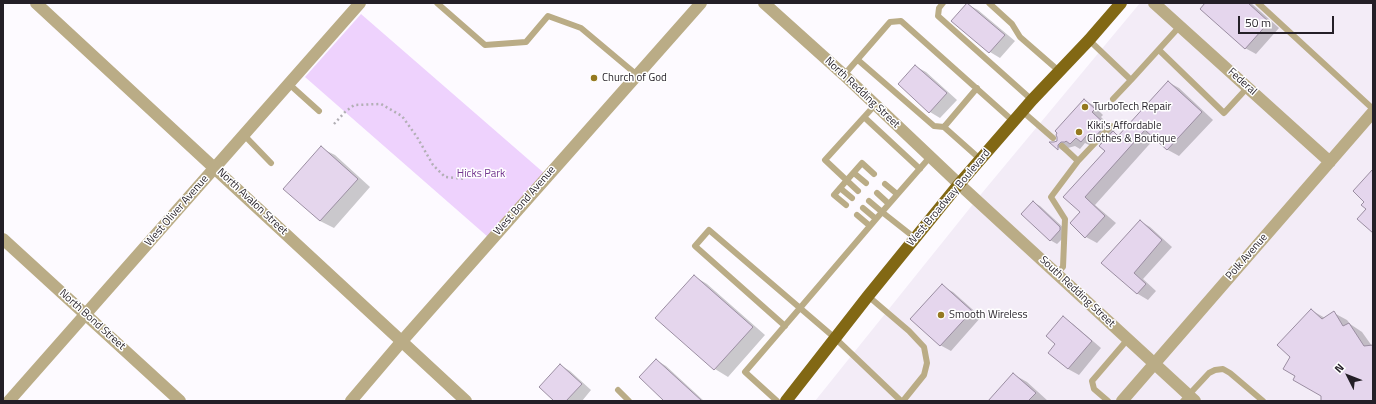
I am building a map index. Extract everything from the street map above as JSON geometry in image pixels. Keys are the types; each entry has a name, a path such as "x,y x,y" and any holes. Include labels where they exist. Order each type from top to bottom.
{"main road":[{"name":"West Broadway Boulevard","path":"786,401 868,296 980,159 1121,3"}],"street":[{"name":"North Avalon Street","path":"36,3 466,401"},
{"name":"West Oliver Avenue","path":"9,401 360,3"},
{"name":"West Bond Avenue","path":"351,401 402,341 701,3"},
{"name":"North Redding Street","path":"764,3 844,75 959,184"},
{"name":"Federal","path":"1154,3 1330,162"},
{"name":"Polk Avenue","path":"1122,401 1373,112"},
{"name":"South Redding Street","path":"959,184 1155,363 1189,399"},
{"name":"North Bond Street","path":"3,239 180,401"}],"lane":[{"path":"437,3 485,46 526,42 548,16 582,28 637,75"},
{"path":"943,3 939,8 938,16 1032,100"},
{"path":"989,3 1012,24 1020,37 1059,71"},
{"path":"1258,3 1373,109"},
{"path":"844,75 890,22 901,21 1013,121"},
{"path":"1113,99 1180,26"},
{"path":"1089,40 1131,80"},
{"path":"1159,50 1224,113 1248,88"},
{"path":"858,60 934,126 944,127 980,159"},
{"path":"289,84 319,111"},
{"path":"944,127 977,88"},
{"path":"858,191 825,160 876,105"},
{"path":"1022,111 1053,138"},
{"path":"864,117 920,169"},
{"path":"1057,274 1063,267 1065,219 1051,198 1078,161 1111,126"},
{"path":"244,135 271,163"},
{"path":"1062,146 1078,161"},
{"path":"777,401 745,372 930,157"},
{"path":"846,205 834,194 846,180 862,163 874,174"},
{"path":"854,172 866,183"},
{"path":"885,184 897,194"},
{"path":"840,188 852,198"},
{"path":"878,193 889,204"},
{"path":"869,201 915,238"},
{"path":"863,208 876,219"},
{"path":"857,215 870,226"},
{"path":"785,326 695,246 710,230 835,338 902,401 924,375 927,363 924,348 909,331 868,296"},
{"path":"1108,401 1094,389 1092,381 1128,339"},
{"path":"1189,399 1209,372 1223,369 1230,372 1263,401"},
{"path":"618,390 629,401"}],"path":[{"path":"334,124 354,105 381,104 402,116 433,165 445,177 465,179"}],"shaded area":[{"path":"1140,3 1373,3 1373,401 815,401 982,193"}],"green space":[{"name":"Hicks Park","path":"361,14 544,173 488,237 305,77"}],"building":[{"path":"967,3 1005,35 989,53 951,21"},
{"path":"1205,3 1248,3 1269,22 1245,49 1200,9"},
{"path":"915,65 947,93 929,113 898,84"},
{"path":"1168,81 1202,112 1167,150 1145,130 1085,197 1105,216 1085,238 1070,223 1080,212 1063,197 1105,151 1099,146 1113,131 1118,136"},
{"name":"Kiki's Affordable Clothes & Boutique","path":"1084,99 1095,109 1092,112 1106,125 1092,140 1087,135 1081,142 1076,138 1070,144 1066,141 1061,142 1058,145 1058,150 1049,142 1057,141 1057,133 1055,131"},
{"path":"321,146 358,179 320,221 283,189"},
{"path":"1373,169 1373,233 1357,219 1366,209 1361,205 1364,202 1353,191"},
{"path":"1033,201 1060,227 1060,230 1050,241 1021,214"},
{"path":"1140,220 1162,240 1134,273 1146,284 1137,294 1101,263"},
{"path":"694,275 753,327 714,370 655,318"},
{"name":"Smooth Wireless","path":"942,284 972,311 940,346 910,319"},
{"path":"1311,309 1322,319 1334,311 1343,326 1349,323 1364,346 1373,345 1373,401 1321,401 1321,396 1293,380 1295,376 1283,369 1290,357 1277,345"},
{"path":"1063,316 1092,341 1068,369 1048,353 1055,344 1046,336"},
{"path":"656,359 702,401 664,401 639,377"},
{"path":"560,364 582,384 566,401 554,401 539,387"},
{"path":"1013,373 1036,393 1028,401 988,401"}],"place":[{"name":"Church of God","path":"594,78"},
{"name":"TurboTech Repair","path":"1085,107"},
{"name":"Kiki's Affordable Clothes & Boutique","path":"1079,132"},
{"name":"Smooth Wireless","path":"941,315"}]}
